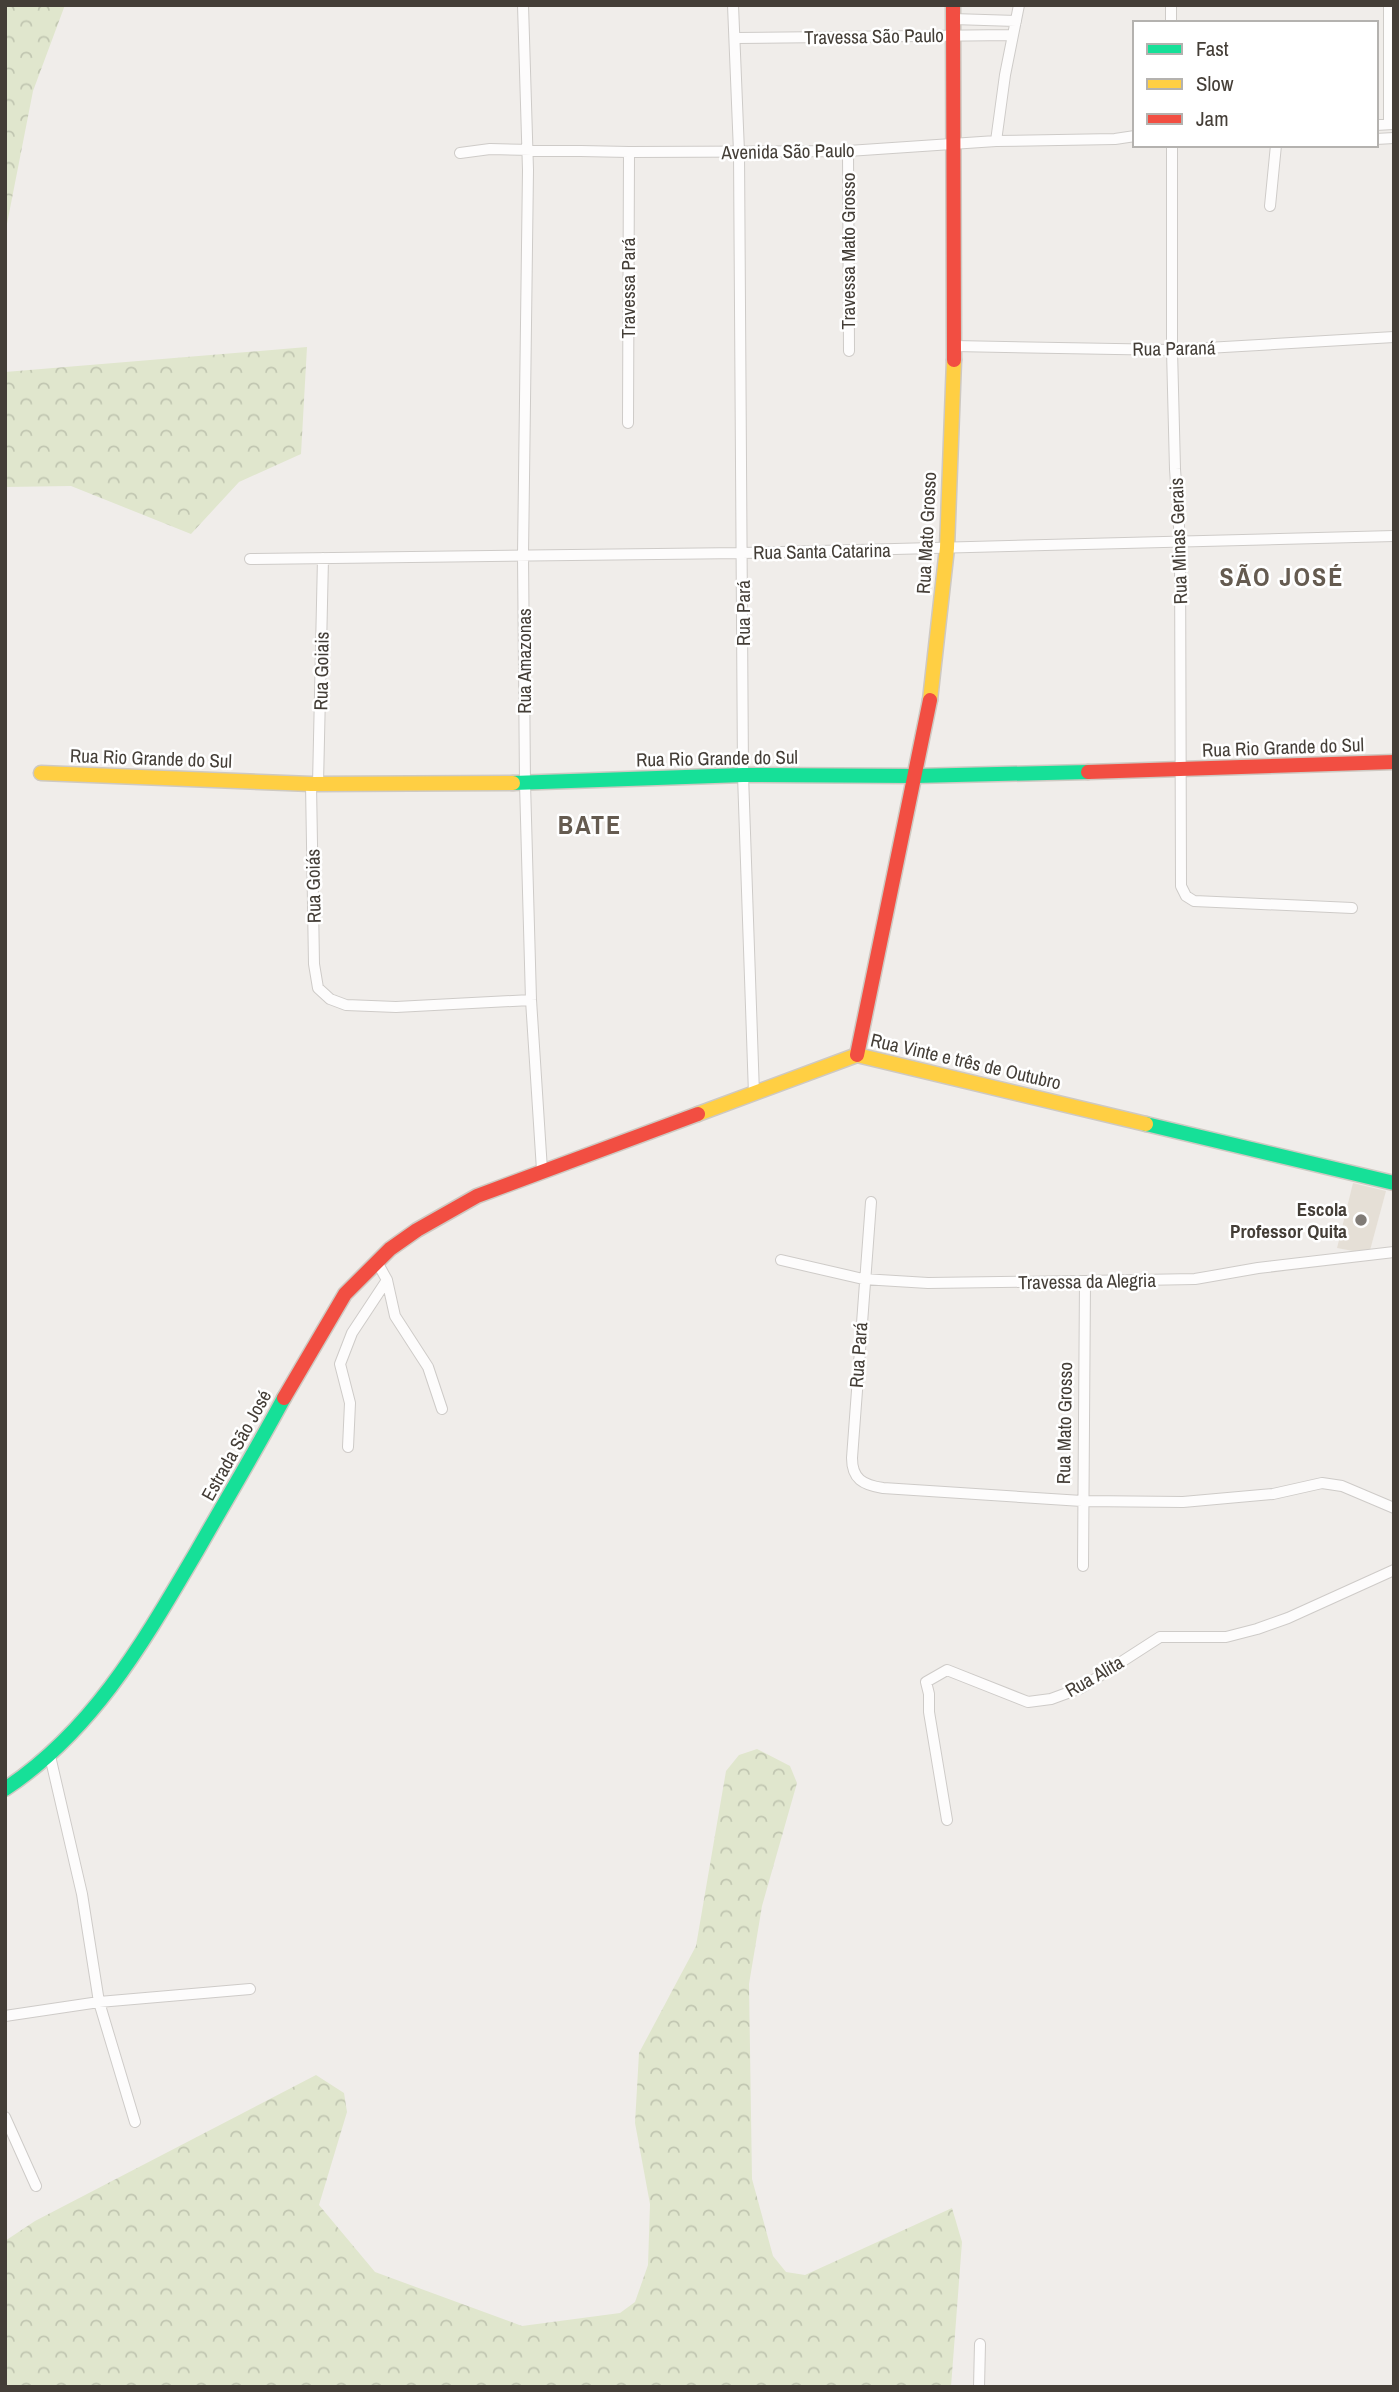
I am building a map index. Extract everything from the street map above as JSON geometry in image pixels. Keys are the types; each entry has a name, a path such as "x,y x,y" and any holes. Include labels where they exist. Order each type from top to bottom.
{"street":[{"name":"Rua Amazonas","path":"523,5 527,150 523,555 525,783 531,1000 542,1170"},
{"name":"Rua Pará","path":"733,5 739,152 743,775 754,1094"},
{"path":"996,141 1019,5"},
{"path":"1389,5 1391,124"},
{"path":"953,12 1016,21"},
{"name":"Rua Mato Grosso","path":"857,1055 932,689 947,548 954,346 953,12"},
{"name":"Travessa São Paulo","path":"736,38 1012,35"},
{"name":"Avenida São Paulo","path":"460,153 490,149 629,152 848,151 996,141 1133,136"},
{"name":"Avenida São Paulo","path":"1115,139 1133,142"},
{"name":"Rua Minas Gerais","path":"1172,147 1172,350 1180,541 1181,886 1186,896 1194,901 1352,908"},
{"path":"1270,206 1276,147"},
{"name":"Travessa Mato Grosso","path":"848,151 849,351"},
{"name":"Travessa Pará","path":"628,423 629,152"},
{"name":"Rua Paraná","path":"954,346 1172,350 1394,337"},
{"name":"Rua Santa Catarina","path":"250,559 742,553 1394,536"},
{"name":"Rua Goiais","path":"315,783 323,558"},
{"name":"Rua Rio Grande do Sul","path":"41,773 315,783 525,783 743,775 915,776 1182,771 1394,762"},
{"name":"Rua Goiás","path":"315,783 314,964 318,988 324,995 338,1003 396,1007 531,1000"},
{"name":"Rua Vinte e três de Outubro","path":"542,1170 857,1055 1394,1183"},
{"name":"Estrada São José","path":"7,1786 50,1756 94,1708 152,1628 345,1294 377,1262 408,1237 477,1196 542,1170"},
{"name":"Rua Pará","path":"870,1202 852,1471 855,1477 868,1485 883,1488 1082,1501"},
{"name":"Travessa da Alegria","path":"781,1260 863,1279 928,1283 1085,1281 1195,1279 1258,1268 1394,1252"},
{"path":"377,1262 387,1280 395,1316 428,1367 442,1409"},
{"path":"348,1447 350,1403 340,1364 352,1333 387,1280"},
{"name":"Rua Mato Grosso","path":"1083,1566 1085,1281"},
{"path":"1082,1501 1183,1502 1228,1499 1273,1494 1322,1483 1342,1486 1394,1508"},
{"name":"Rua Alita","path":"947,1820 929,1712 926,1682 929,1679 947,1670 1028,1702 1051,1699 1081,1688 1160,1637 1226,1637 1257,1629 1289,1618 1394,1570"},
{"path":"50,1756 82,1894 99,2002 135,2122"},
{"path":"5,2016 99,2002 250,1989"},
{"path":"5,2117 36,2186"},
{"path":"979,2387 980,2344"}],"shaded area":[{"name":"Escola Professor Quita","path":"1353,1183 1386,1191 1369,1254 1337,1248"}],"green space":[{"path":"5,5 65,5 33,91 5,234"},
{"path":"307,347 301,454 239,482 191,534 71,486 5,487 5,372"},
{"path":"757,1749 790,1766 797,1783 762,1906 749,1984 752,2179 773,2256 786,2272 805,2275 952,2208 962,2242 951,2387 5,2387 5,2241 35,2221 316,2075 344,2093 347,2112 319,2205 375,2272 522,2326 620,2313 635,2302 648,2265 650,2204 635,2123 639,2053 696,1946 726,1771 739,1755"}],"traffic: fast":[{"path":"513,783 743,775 915,776 1088,772"},
{"path":"1146,1124 1394,1183"},
{"path":"5,1789 37,1766 65,1740 114,1682 177,1585 284,1398"}],"traffic: slow":[{"path":"930,700 947,548 954,360"},
{"path":"41,773 311,784 513,783"},
{"path":"698,1114 857,1055 1146,1124"}],"traffic: jam":[{"path":"953,5 954,360"},
{"path":"857,1055 930,700"},
{"path":"1088,772 1394,762"},
{"path":"284,1398 345,1294 390,1249 417,1230 477,1196 698,1114"}],"place":[{"name":"Escola Professor Quita","path":"1361,1220"}],"district":[{"name":"SÃO JOSÉ","path":"1282,576"},
{"name":"BATE","path":"590,824"}]}
